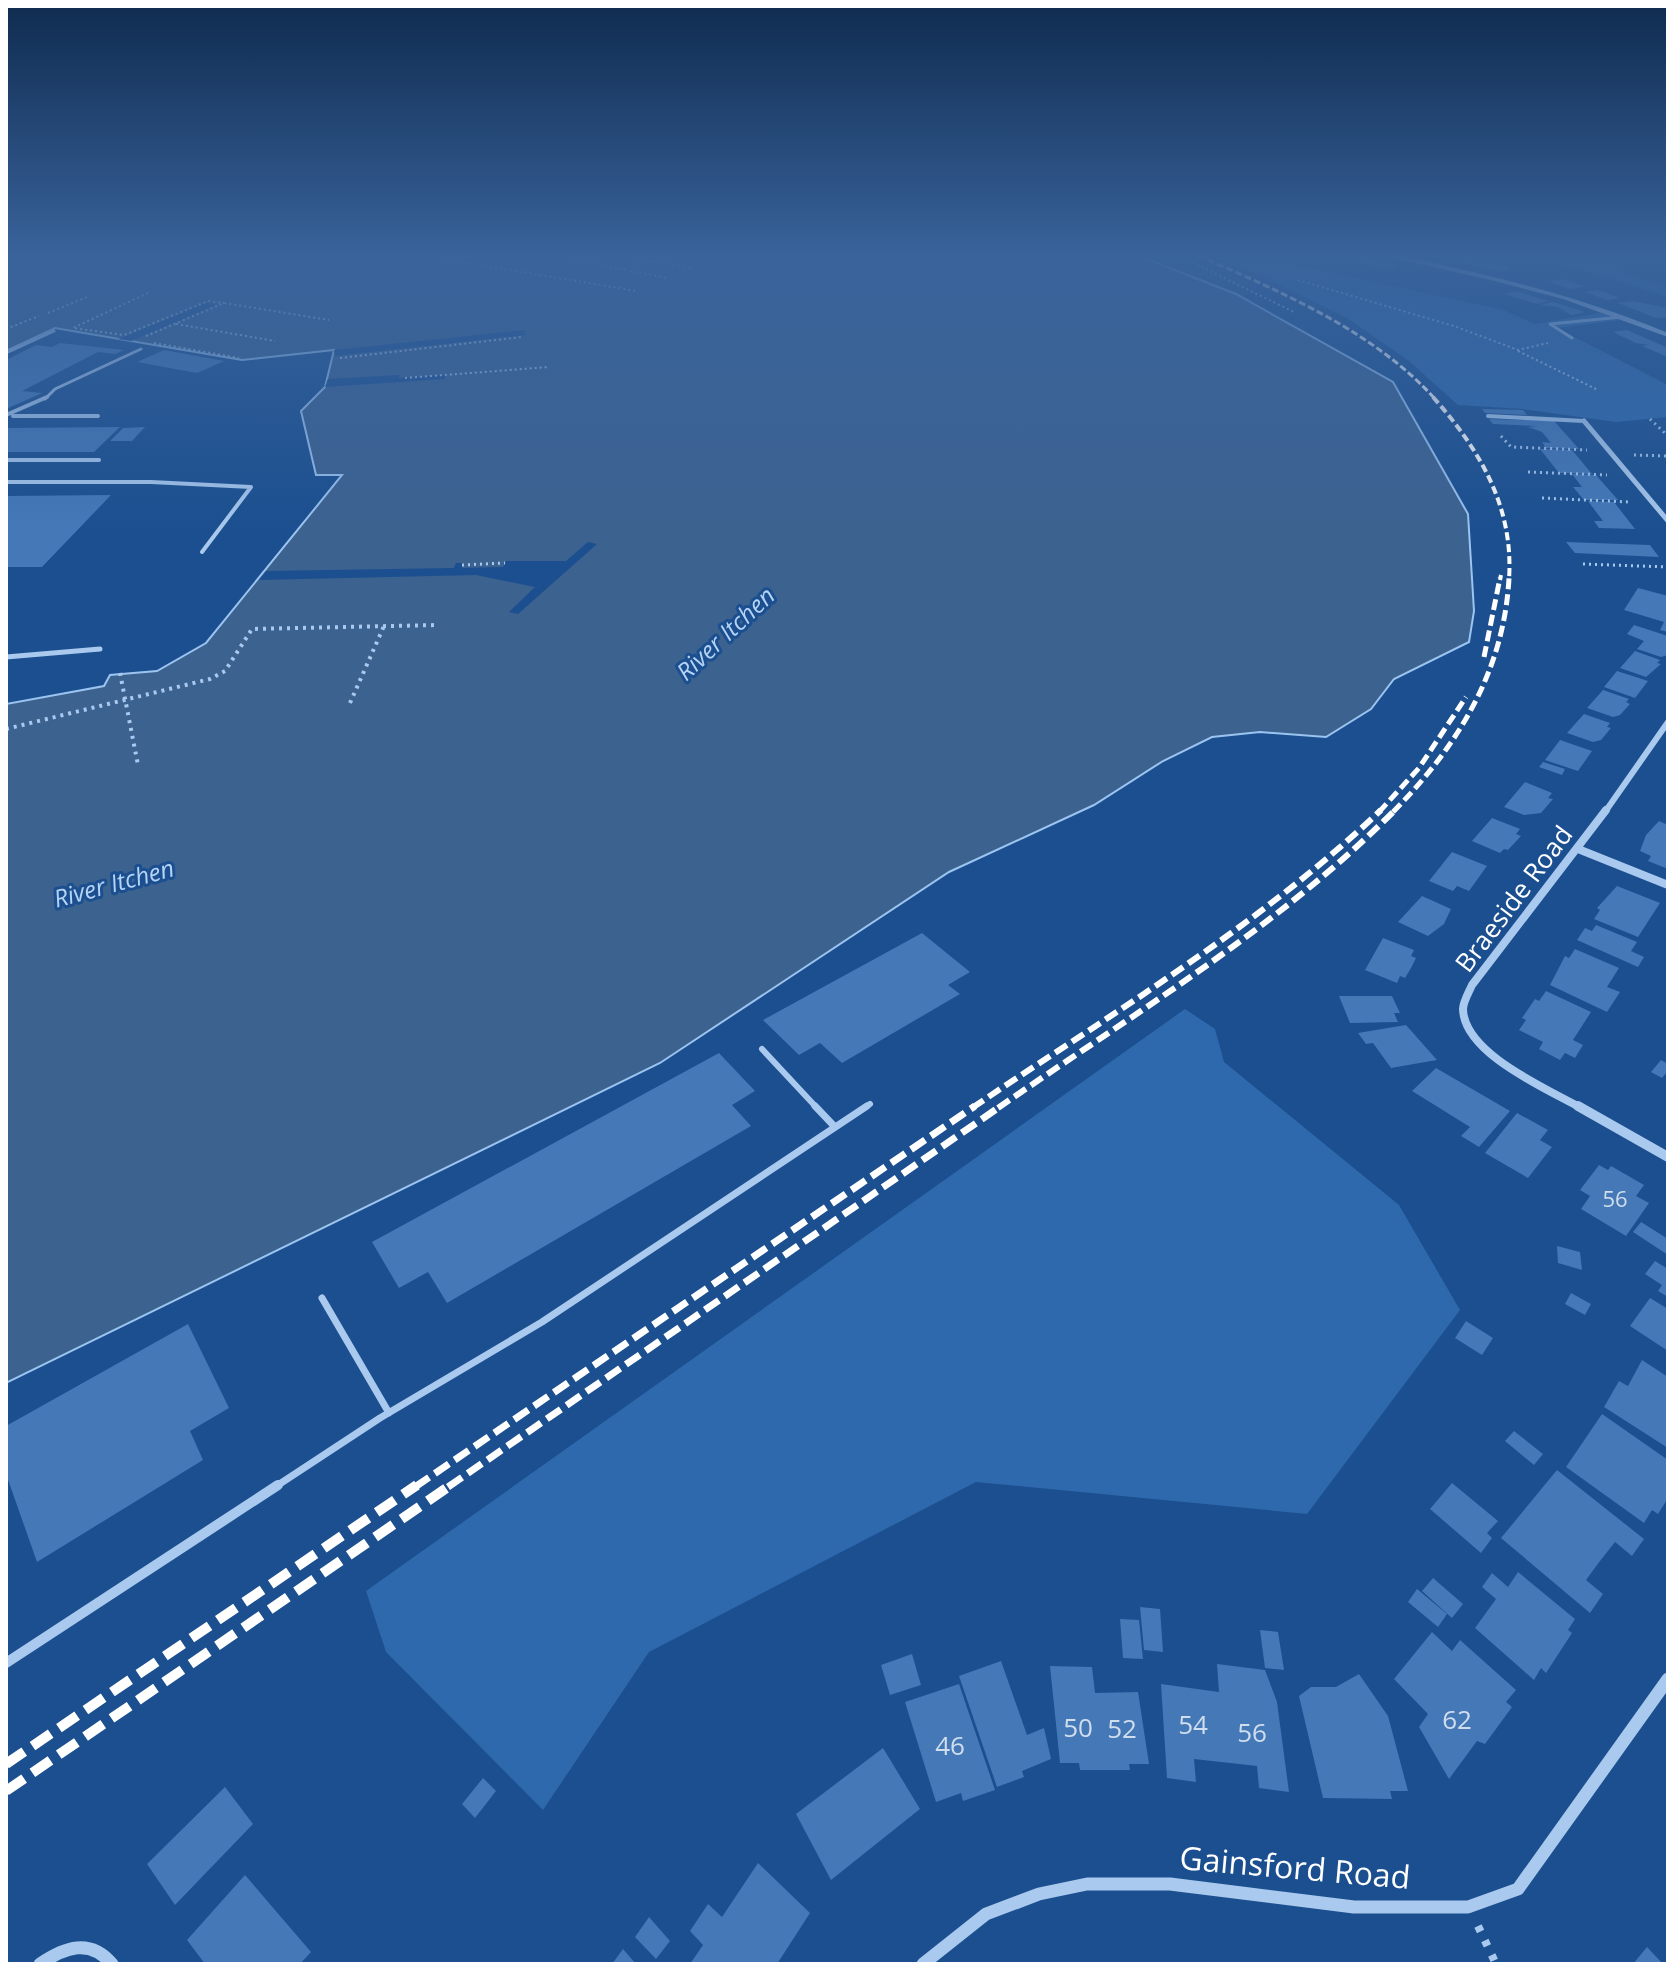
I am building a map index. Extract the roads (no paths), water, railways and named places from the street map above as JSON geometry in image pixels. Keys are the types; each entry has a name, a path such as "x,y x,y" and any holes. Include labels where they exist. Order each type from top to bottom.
{"street":[{"path":"1584,421 1667,519"},
{"name":"Braeside Road","path":"1667,724 1578,849 1472,985 1463,1008 1472,1035 1499,1061 1668,1157"},
{"path":"1578,849 1668,885"},
{"name":"Gainsford Road","path":"923,1964 986,1914 1039,1894 1087,1884 1170,1884 1354,1907 1468,1907 1518,1889 1668,1679"},
{"path":"40,1964 55,1953 73,1946 91,1946 104,1952 112,1964"}],"lane":[{"path":"6,415 31,408 48,398 55,389 141,349"},
{"path":"6,415 98,416"},
{"path":"1488,416 1584,421"},
{"path":"6,460 99,460"},
{"path":"6,482 151,482 251,487 202,552"},
{"path":"6,657 100,649"},
{"path":"762,1049 835,1127"},
{"path":"6,1663 389,1413 542,1322 870,1104"},
{"path":"322,1298 389,1413"}],"water":[{"name":"River Itchen","path":"171,348 1332,348 1393,382 1468,514 1474,611 1469,642 1394,679 1371,709 1326,737 1260,732 1212,737 1163,761 1094,805 949,872 660,1063 6,1383 6,704 104,686 110,675 157,671 206,643 342,475 316,475 301,411 325,387 334,350 242,360"}],"railway":[{"path":"1377,348 1433,397"},
{"path":"1433,397 1479,459 1500,504 1506,528 1509,578"},
{"path":"1500,580 1501,575"},
{"path":"1484,657 1500,578"},
{"path":"1394,811 1438,761 1474,705 1498,645 1509,578"},
{"path":"1380,811 1419,768 1466,697"},
{"path":"975,1106 1235,930 1334,852 1380,811"},
{"path":"998,1108 1254,931 1350,853 1394,811"},
{"path":"415,1487 975,1106"},
{"path":"448,1487 1001,1106"},
{"path":"6,1764 417,1485"},
{"path":"6,1791 451,1485"}]}
